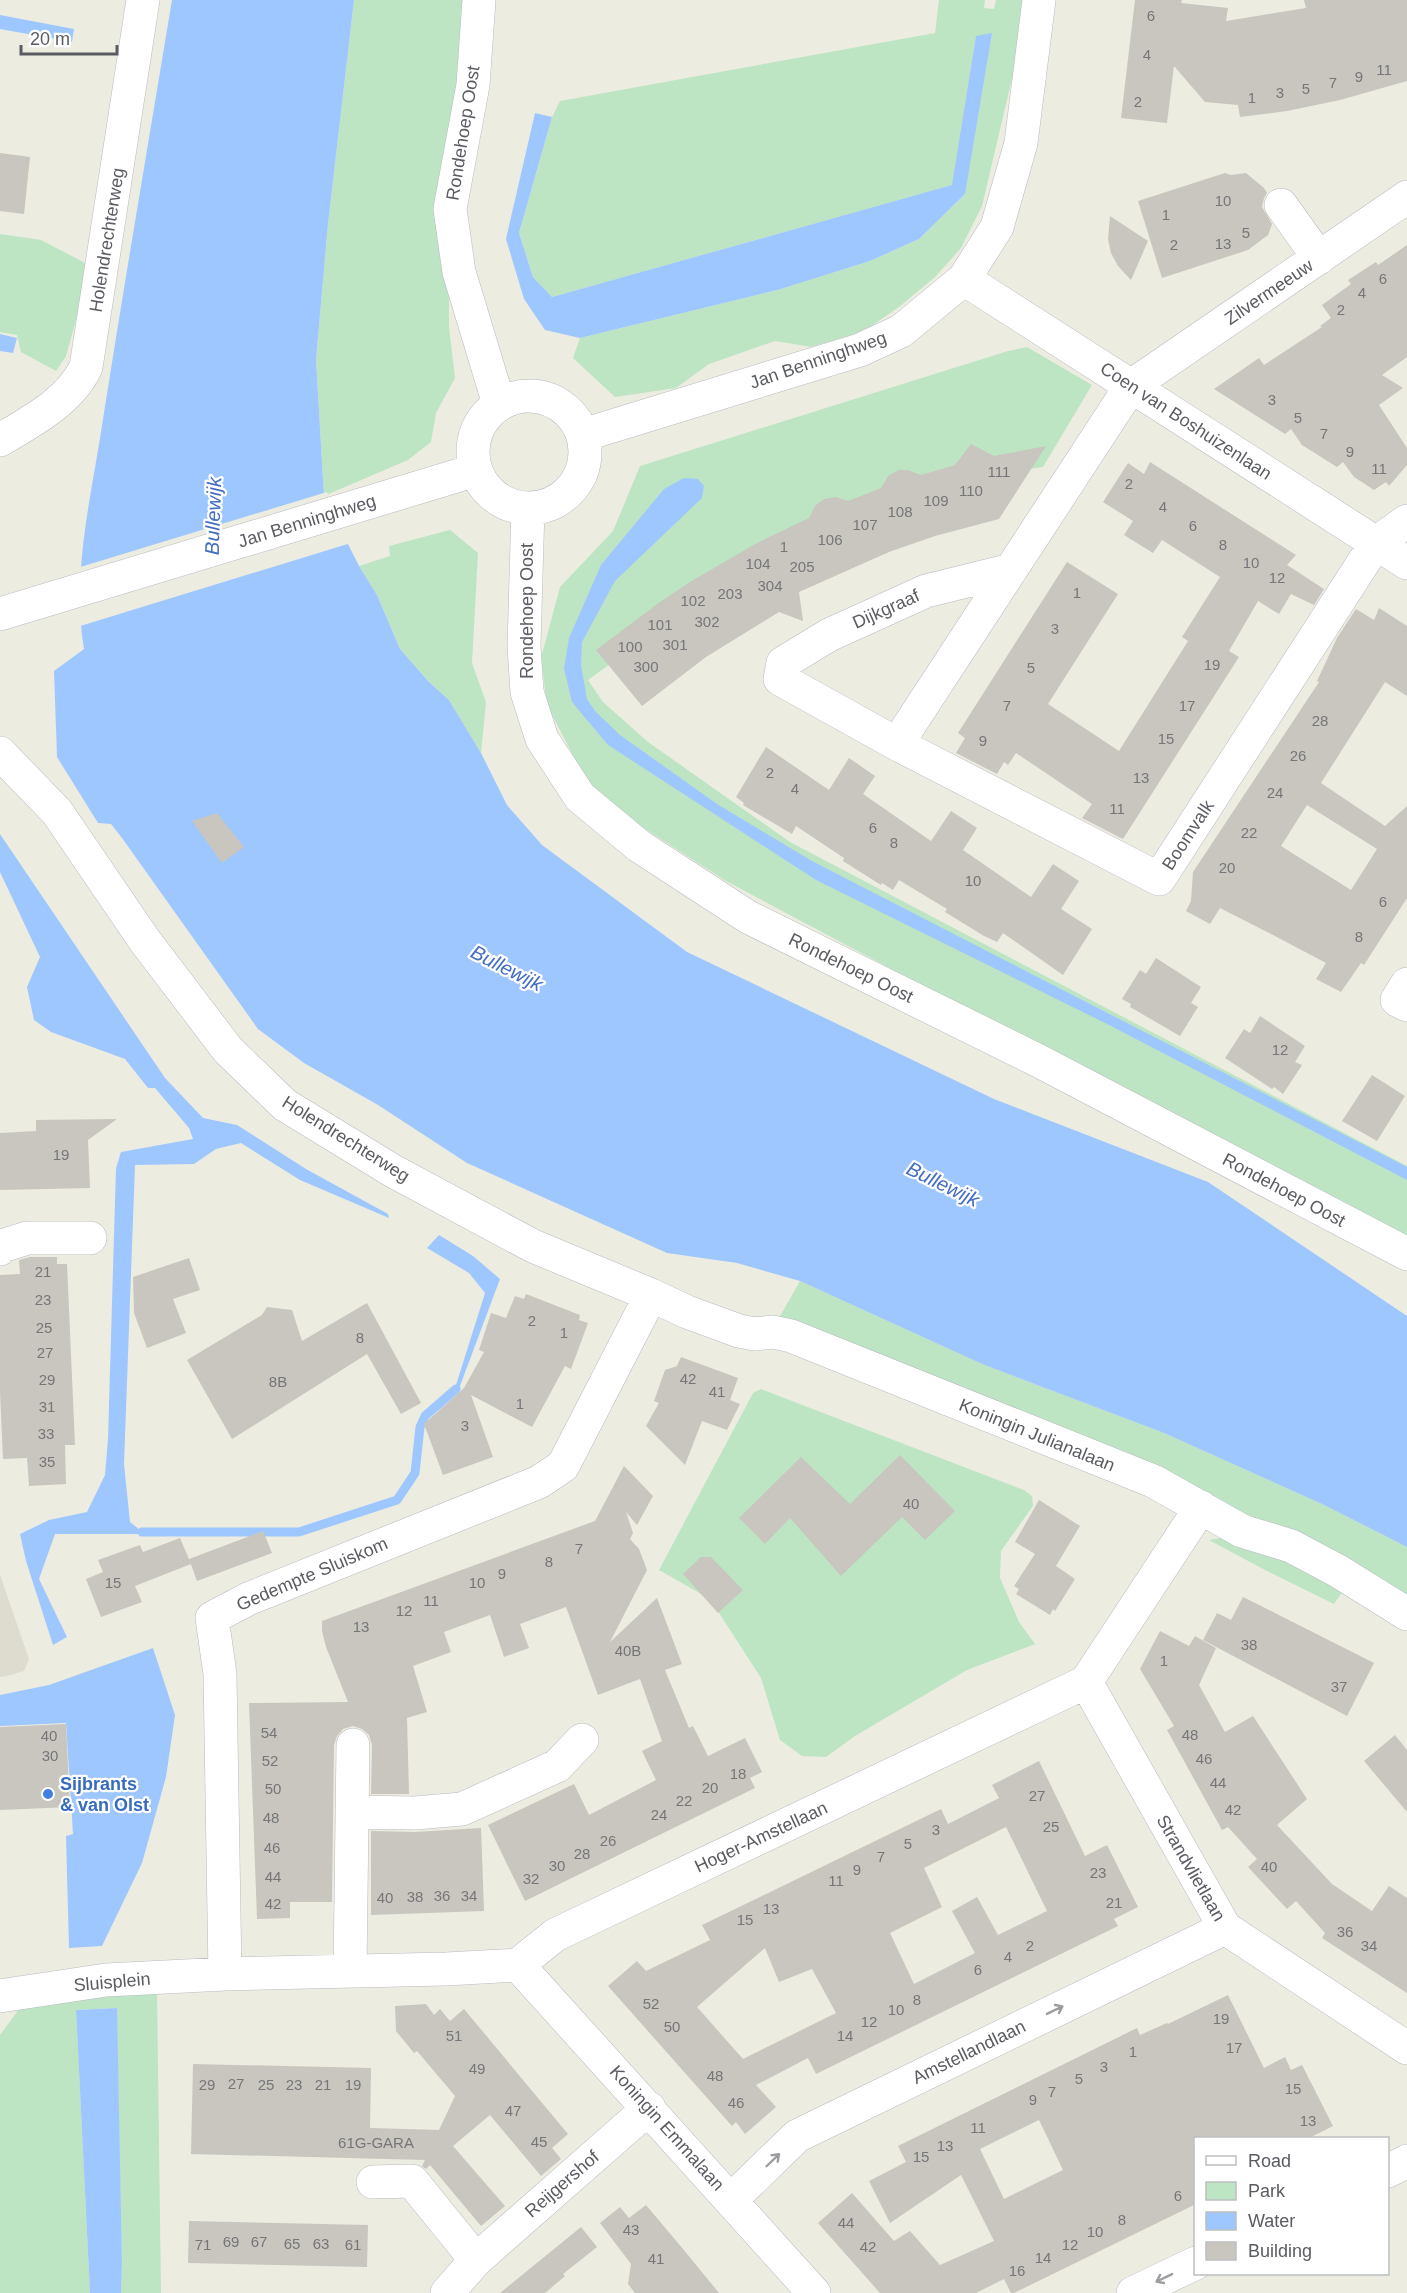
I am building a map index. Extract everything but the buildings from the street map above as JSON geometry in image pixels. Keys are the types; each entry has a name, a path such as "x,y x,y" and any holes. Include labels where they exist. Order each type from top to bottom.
{"street":[{"name":"Holendrechterweg","path":"0,440 31,422 64,397 81,379 86,367 143,0"},
{"name":"Rondehoep Oost","path":"479,0 473,85 450,209 459,272 499,404"},
{"name":"Jan Benninghweg","path":"583,435 860,350 901,331 964,279 997,227 1021,142 1039,0"},
{"name":"Zilvermeeuw","path":"1131,386 1407,197"},
{"path":"1281,205 1318,258"},
{"name":"Coen van Boshuizenlaan","path":"964,279 1407,562"},
{"path":"897,744 1131,386"},
{"path":"532,396 549,399 564,407 576,420 583,435 586,452 583,470 575,486 562,498 546,506 528,508 506,503 487,490 476,470 473,452 476,433 485,416 499,404 515,397 532,396"},
{"name":"Jan Benninghweg","path":"0,614 476,470"},
{"name":"Rondehoep Oost","path":"528,508 524,646 527,692 542,739 580,797 639,846 748,917 1039,1061 1407,1254"},
{"path":"1376,543 1407,521"},
{"name":"Boomvalk","path":"780,679 897,744 1159,879 1376,543"},
{"name":"Dijkgraaf","path":"780,679 783,663 829,635 926,591 1011,570"},
{"name":"Holendrechterweg","path":"0,753 57,812 145,940 228,1050 285,1105 393,1171 533,1246 651,1295"},
{"path":"1407,984 1397,1000 1407,1005"},
{"path":"0,1249 2,1246 27,1238 90,1238"},
{"name":"Koningin Julianalaan","path":"651,1295 687,1312 739,1331 755,1334 773,1332 791,1336 1153,1481 1242,1531 1291,1546 1338,1571 1407,1614"},
{"name":"Gedempte Sluiskom","path":"225,1974 220,1674 212,1618 248,1599 539,1482 563,1466 651,1295"},
{"path":"1086,1682 1201,1507"},
{"name":"Strandvlietlaan","path":"1086,1682 1225,1928 1407,2048"},
{"name":"Hoger-Amstellaan","path":"518,1965 555,1935 1086,1682"},
{"path":"352,1812 416,1813 462,1809 557,1766 582,1740"},
{"path":"350,1970 353,1745"},
{"name":"Amstellandlaan","path":"731,2200 797,2136 1225,1928"},
{"path":"225,1974 518,1965"},
{"name":"Koningin Emmalaan","path":"518,1965 814,2293"},
{"name":"Sluisplein","path":"0,1996 106,1980 225,1974"},
{"name":"Reijgershof","path":"447,2293 476,2260 649,2108"},
{"path":"1389,2170 1407,2161"},
{"path":"373,2182 412,2181 476,2260"},
{"path":"1133,2293 1194,2264"}],"shaded area":[{"path":"0,1575 29,1659 24,1671 0,1677"}],"green space":[{"path":"354,0 462,0 449,296 449,327 455,378 436,413 431,442 408,460 324,496 316,360 328,224"},
{"path":"939,0 985,0 984,8 994,9 996,0 1022,0 1015,66 982,206 961,248 935,277 899,307 864,331 811,347 775,341 709,364 676,388 615,397 573,358 580,338 781,289 870,261 919,239 965,194 976,36 953,185 552,297 533,277 519,233 552,117 560,101 935,33"},
{"path":"0,234 41,240 91,266 66,356 56,371 21,352 17,335 0,332"},
{"path":"1027,347 1092,385 1043,467 1009,472 689,607 588,680 603,702 648,742 790,842 1407,1166 1407,1243 726,881 592,792 547,705 541,658 560,587 613,531 640,466"},
{"path":"450,530 478,553 472,663 486,702 481,753 449,700 428,681 400,649 377,595 359,566 390,556 389,546"},
{"path":"800,1281 982,1364 1164,1433 1324,1505 1407,1547 1407,1600 1248,1522 811,1326 779,1318"},
{"path":"761,1389 1024,1490 1032,1496 1033,1506 1001,1551 1000,1578 1019,1622 1035,1644 967,1670 855,1736 826,1757 802,1756 780,1740 761,1678 710,1599 659,1570 753,1393"},
{"path":"1220,1538 1234,1545 1283,1555 1343,1591 1334,1604 1209,1540"},
{"path":"157,1991 161,2293 121,2293 116,2008 76,2010 90,2293 0,2293 0,2035 22,2005"}],"water":[{"name":"Bullewijk","path":"172,0 354,0 328,224 316,360 324,496 359,566 377,595 400,649 428,681 449,700 481,753 507,805 542,845 687,952 994,1099 1208,1182 1407,1316 1407,1547 1324,1505 1164,1433 982,1364 800,1281 737,1263 667,1253 467,1163 378,1105 304,1063 258,1029 122,838 111,824 98,823 57,757 54,671 84,649 80,592 84,534"},
{"path":"0,15 74,29 72,42 0,29"},
{"path":"992,33 965,194 919,239 870,261 781,289 580,338 545,330 524,299 506,239 535,113 552,117 519,233 533,277 552,297 952,185 976,36"},
{"path":"0,334 17,338 13,353 0,351"},
{"path":"684,478 698,479 704,486 702,498 615,581 582,642 581,665 587,699 595,711 620,735 717,804 812,861 1407,1167 1407,1180 1109,1025 816,880 608,745 572,702 564,669 569,638 601,565 664,489"},
{"path":"0,834 165,1078 203,1118 237,1125 306,1169 388,1214 389,1218 300,1180 241,1143 216,1149 194,1164 135,1165 124,1464 130,1522 145,1534 55,1534 39,1579 67,1637 53,1645 26,1561 20,1534 49,1520 87,1512 105,1475 116,1168 121,1152 193,1139 189,1128 155,1088 148,1088 125,1059 51,1032 34,1020 27,987 40,957 0,872"},
{"path":"439,1235 473,1256 500,1279 457,1394 456,1385 485,1293 469,1273 427,1248"},
{"path":"153,1648 175,1715 166,1777 142,1863 102,1946 69,1948 66,1836 73,1834 66,1723 0,1726 0,1695 49,1685"},
{"path":"117,2008 121,2293 90,2293 76,2010"}],"pier":[{"path":"327,492 351,543 77,627 77,568"}],"waterway":[{"path":"142,1532 299,1532 397,1500 415,1473 420,1427 425,1416 456,1389"}],"place":[{"name":"Sijbrants & van Olst","path":"48,1794"}]}
